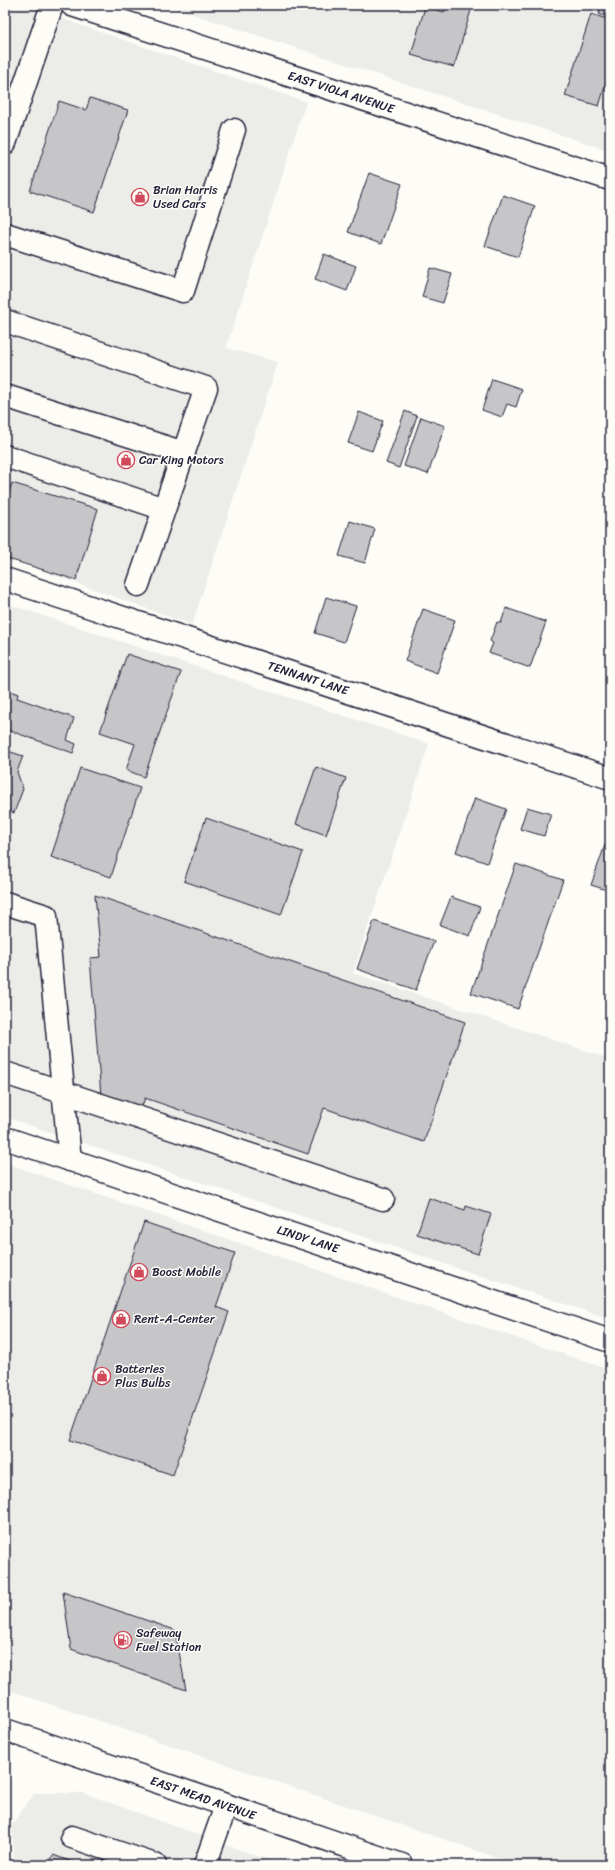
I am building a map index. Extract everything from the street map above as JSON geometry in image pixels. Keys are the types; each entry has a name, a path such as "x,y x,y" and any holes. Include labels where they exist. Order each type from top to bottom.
{"street":[{"path":"5,143 52,5"},
{"name":"EAST VIOLA AVENUE","path":"72,5 610,179"},
{"path":"5,234 183,291 234,130"},
{"path":"5,321 206,388 138,585"},
{"path":"5,396 184,453"},
{"path":"5,456 164,509"},
{"name":"TENNANT LANE","path":"5,578 610,778"},
{"path":"5,903 46,916 70,1160"},
{"path":"5,1073 383,1199"},
{"name":"LINDY LANE","path":"5,1138 610,1341"},
{"name":"EAST MEAD AVENUE","path":"5,1730 402,1865"},
{"path":"205,1865 226,1806"},
{"path":"72,1837 155,1865"}],"shaded area":[{"path":"5,5 22,5 306,102 226,348 278,362 192,625 5,557"},
{"path":"165,5 610,5 610,151"},
{"path":"5,603 429,744 353,973 610,1059 610,1319 5,1117"},
{"path":"5,1163 610,1370 610,1865 519,1865 12,1691 5,1687"},
{"path":"35,1793 83,1793 282,1865 14,1865 12,1824"}],"building":[{"path":"446,5 464,5 472,7 454,67 411,55 425,7 444,12"},
{"path":"602,5 610,5 610,18 599,14"},
{"path":"591,14 610,20 610,70 599,106 565,96"},
{"path":"90,98 128,110 94,212 30,191 59,101 86,110"},
{"path":"369,173 402,184 381,244 348,232"},
{"path":"503,195 535,206 518,257 485,246"},
{"path":"324,254 356,266 347,291 315,279"},
{"path":"430,268 452,274 443,303 422,297"},
{"path":"492,379 522,389 516,407 507,404 502,417 482,410"},
{"path":"405,411 417,416 399,468 386,463"},
{"path":"359,412 383,421 372,451 348,443"},
{"path":"421,417 445,426 428,474 404,466"},
{"path":"12,483 98,509 76,580 5,558 5,519 8,509 5,508 5,505"},
{"path":"350,521 375,529 365,563 339,556"},
{"path":"326,597 356,606 344,642 315,633"},
{"path":"506,608 546,622 530,668 489,653 493,643 490,641 497,622 501,623"},
{"path":"423,609 455,620 437,673 405,661"},
{"path":"127,654 181,672 144,777 126,770 135,744 100,732"},
{"path":"5,689 18,694 17,698 74,718 67,740 76,744 73,753 5,729"},
{"path":"5,750 23,756 17,772 23,789 14,813 5,809"},
{"path":"316,767 346,778 326,835 296,824"},
{"path":"80,768 140,788 111,877 51,857"},
{"path":"475,798 506,809 487,863 456,852"},
{"path":"527,807 551,814 544,836 520,829"},
{"path":"206,818 303,852 281,915 184,881"},
{"path":"605,845 610,846 610,891 591,885"},
{"path":"516,864 563,880 518,1009 471,993"},
{"path":"95,895 465,1022 424,1142 324,1108 308,1154 145,1098 141,1109 101,1096 90,958 101,957"},
{"path":"451,897 480,907 470,936 440,925"},
{"path":"374,921 434,941 416,990 357,969"},
{"path":"429,1198 465,1210 466,1206 491,1214 478,1254 417,1234"},
{"path":"144,1222 235,1253 216,1307 229,1312 173,1475 70,1440"},
{"name":"Safeway Fuel Station","path":"63,1592 175,1630 186,1690 71,1649"},
{"path":"53,1855 81,1865 49,1865"}],"place":[{"name":"Brian Harris Used Cars","path":"140,197"},
{"name":"Car King Motors","path":"126,460"},
{"name":"Boost Mobile","path":"139,1272"},
{"name":"Rent-A-Center","path":"121,1319"},
{"name":"Batteries Plus Bulbs","path":"102,1376"},
{"name":"Safeway Fuel Station","path":"123,1640"}]}
